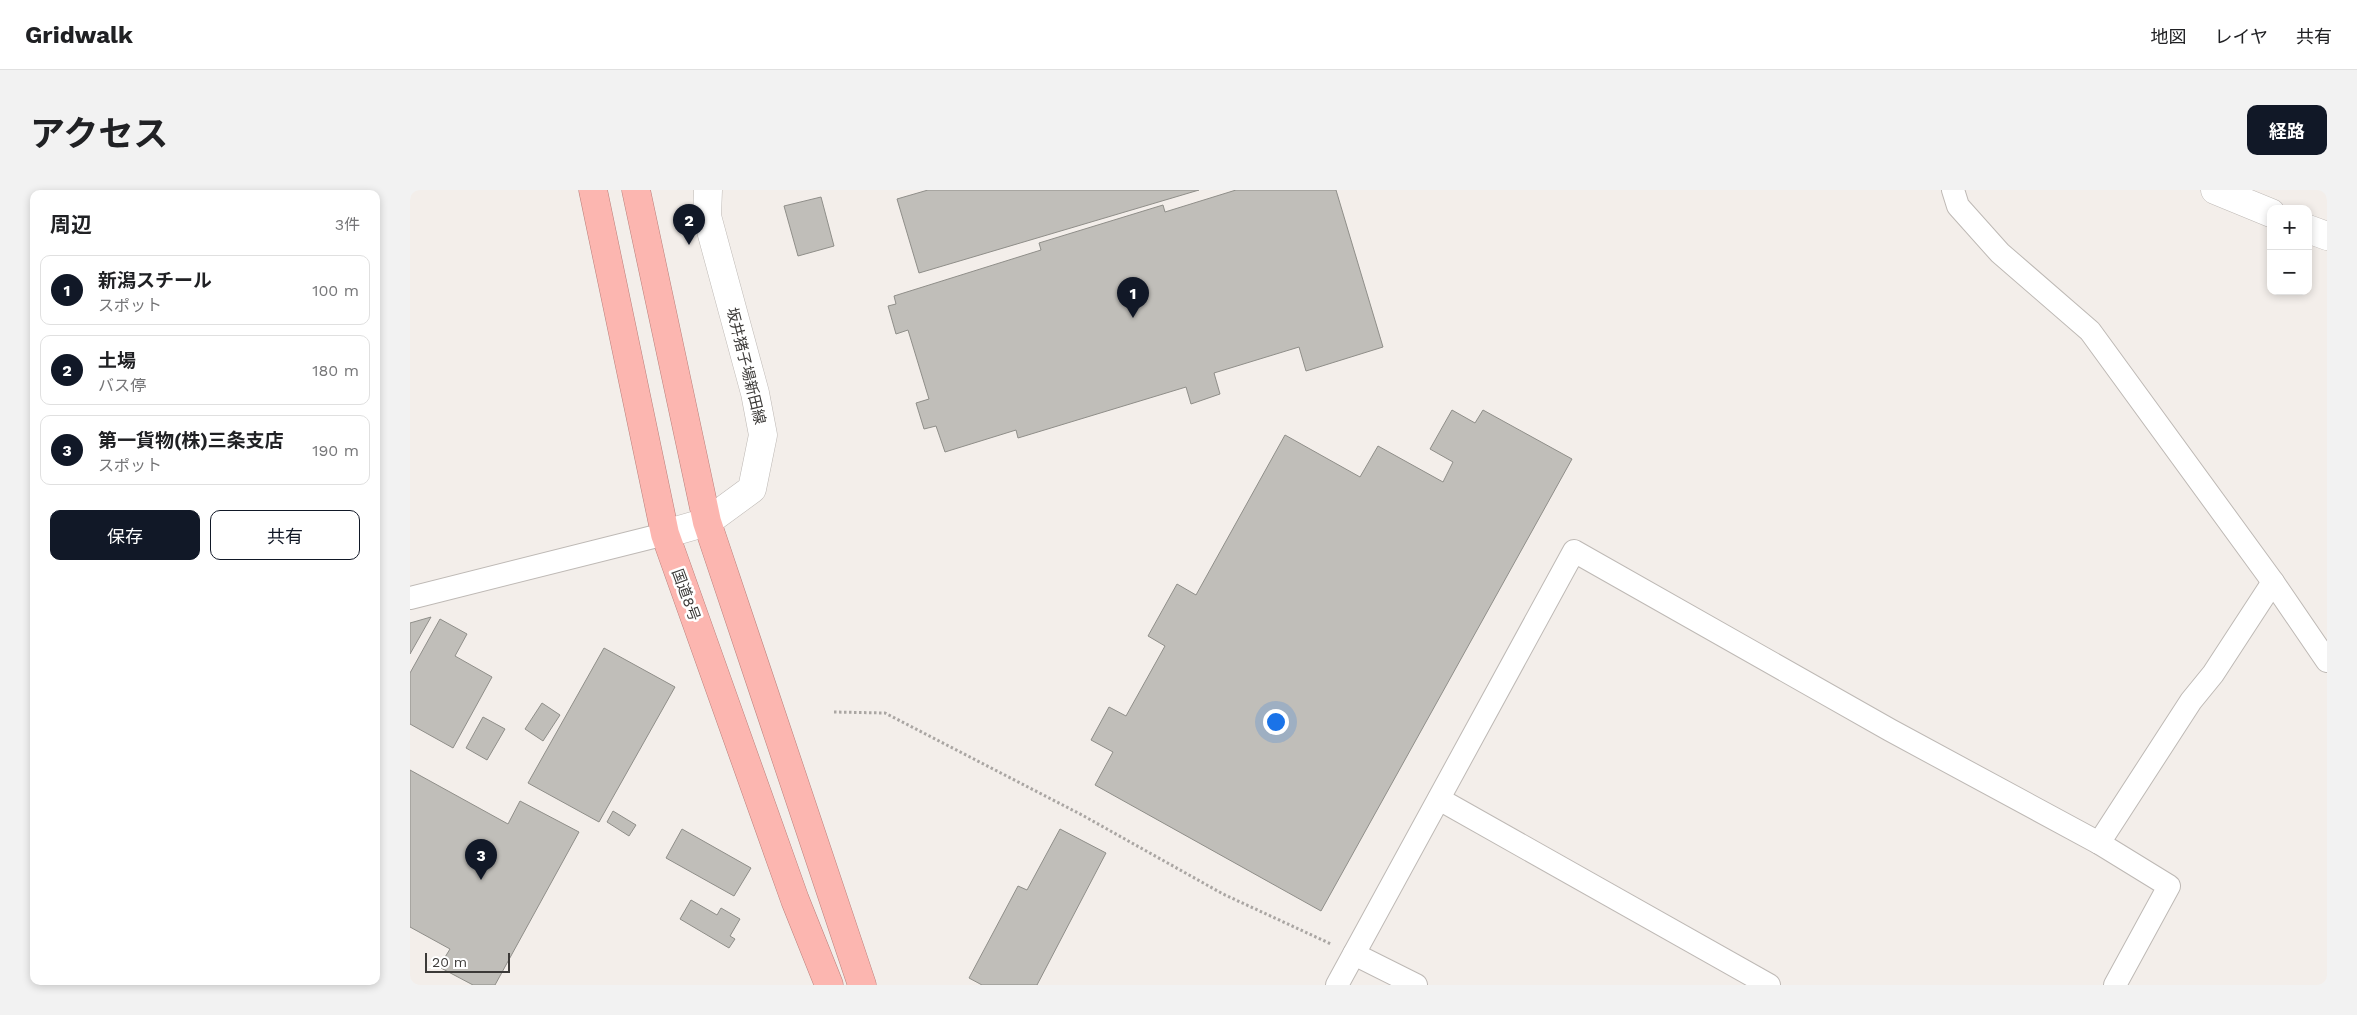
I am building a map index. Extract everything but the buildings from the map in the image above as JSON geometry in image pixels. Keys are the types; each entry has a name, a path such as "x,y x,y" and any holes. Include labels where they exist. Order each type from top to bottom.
{"highway":[{"name":"国道8号","path":"594,190 665,534 795,900 829,985"},
{"path":"636,190 707,522 862,985"}],"main road":[{"name":"坂井猪子場新田線","path":"707,522 752,489 763,435 755,393 707,216 708,190"},
{"path":"2215,190 2267,211"},
{"path":"2312,230 2327,236"},
{"path":"665,534 707,522"}],"street":[{"path":"1953,190 1958,206 2000,253 2090,331 2273,582 2327,661"},
{"path":"410,598 665,534"},
{"path":"1337,985 1574,551 1890,730 2099,843 2169,886 2115,985"},
{"path":"2099,843 2191,701 2213,674 2273,582"},
{"path":"1439,800 1769,985"},
{"path":"1354,954 1416,985"}],"path":[{"path":"834,712 885,713 1082,814 1223,894 1354,954"}],"place":[{"name":"土場","path":"689,245"},
{"name":"新潟スチール","path":"1133,318"},
{"name":"第一貨物(株)三条支店","path":"481,880"}]}
